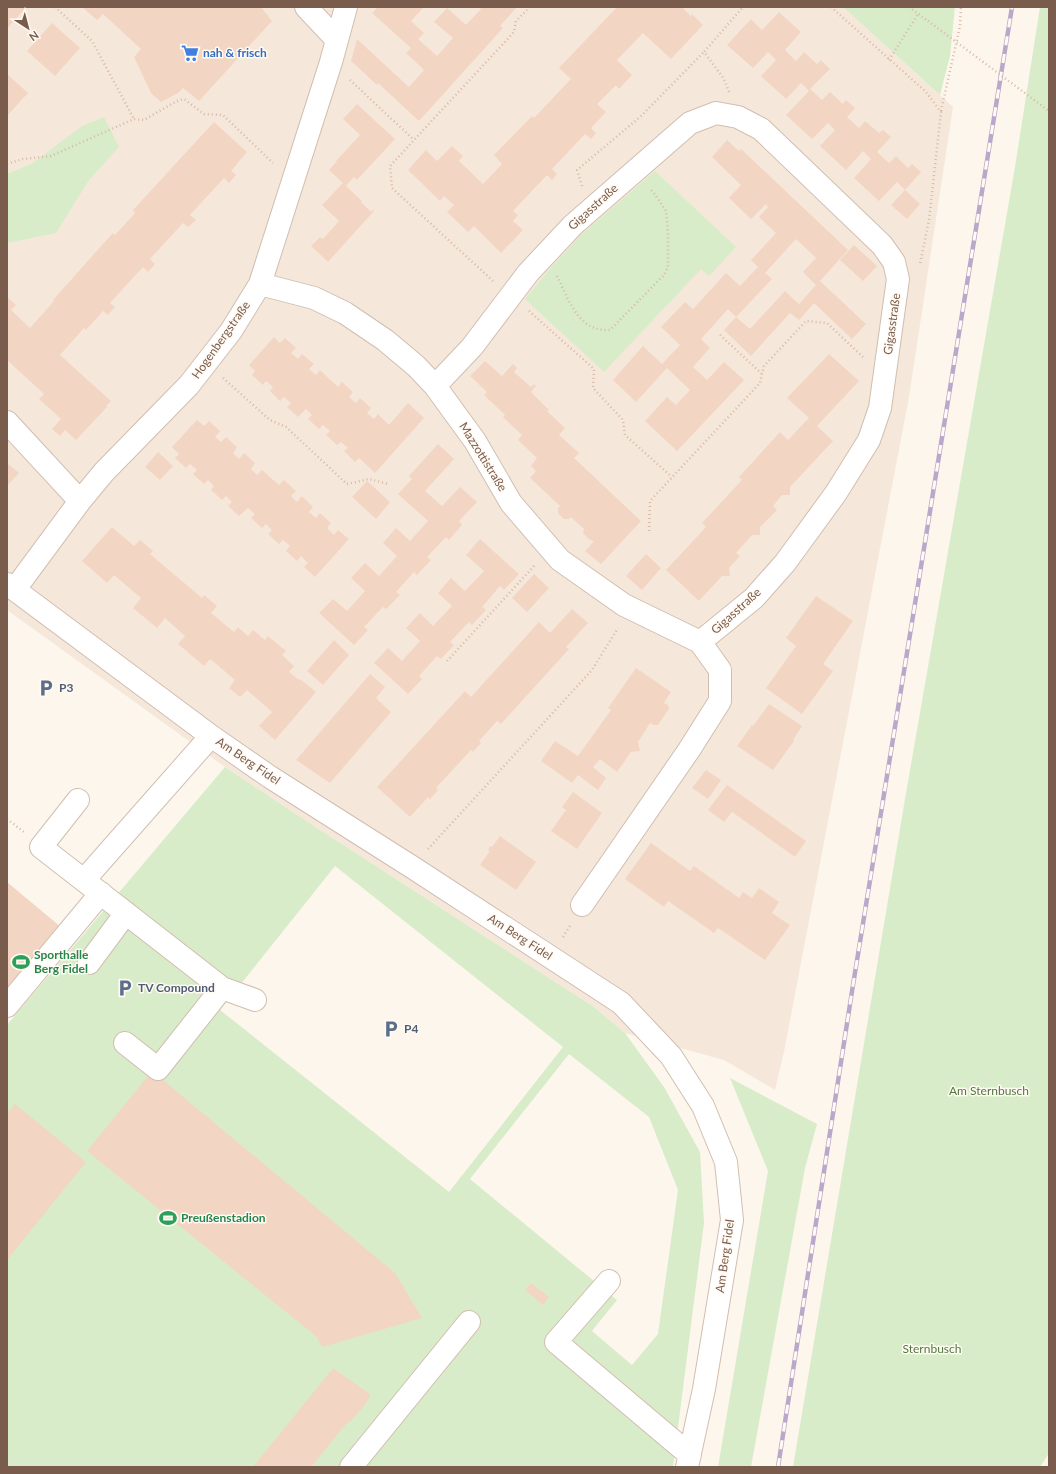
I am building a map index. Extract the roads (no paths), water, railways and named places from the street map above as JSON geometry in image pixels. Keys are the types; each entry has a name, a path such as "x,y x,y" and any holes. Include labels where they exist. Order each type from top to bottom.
{"street":[{"path":"306,7 336,40"},
{"name":"Hogenbergstraße","path":"11,587 104,472 189,385 230,331 260,284 346,7"},
{"name":"Gigasstraße","path":"435,386 472,347 528,273 573,224 690,123 716,113 738,117 761,128 882,245 894,262 898,279 880,408 869,440 836,493 785,563 754,598 700,642 720,670 720,701 689,750 582,905"},
{"name":"Mazzottistraße","path":"260,284 314,298 345,313 384,340 416,366 435,386 475,442 511,503 560,560 630,609 700,642"},
{"path":"7,422 80,501"},
{"name":"Am Berg Fidel","path":"11,587 211,736 280,783 621,1003 672,1056 703,1106 726,1162 732,1220 704,1389 688,1461"},
{"path":"7,1006 92,887 211,736"},
{"path":"78,800 41,847 222,988 255,1000"},
{"path":"89,963 126,913"},
{"path":"125,1043 158,1069 222,988"},
{"path":"609,1281 556,1342 688,1461"},
{"path":"350,1467 469,1322"}],"railway":[{"path":"778,1467 853,985 1012,7"}],"place":[{"name":"nah & frisch","path":"190,53"},
{"name":"P3","path":"46,688"},
{"name":"Sporthalle Berg Fidel","path":"21,962"},
{"name":"TV Compound","path":"125,988"},
{"name":"P4","path":"391,1029"},
{"name":"Preußenstadion","path":"168,1218"}],"park label":[{"name":"Am Sternbusch","path":"989,1091"},
{"name":"Sternbusch","path":"932,1349"}]}
